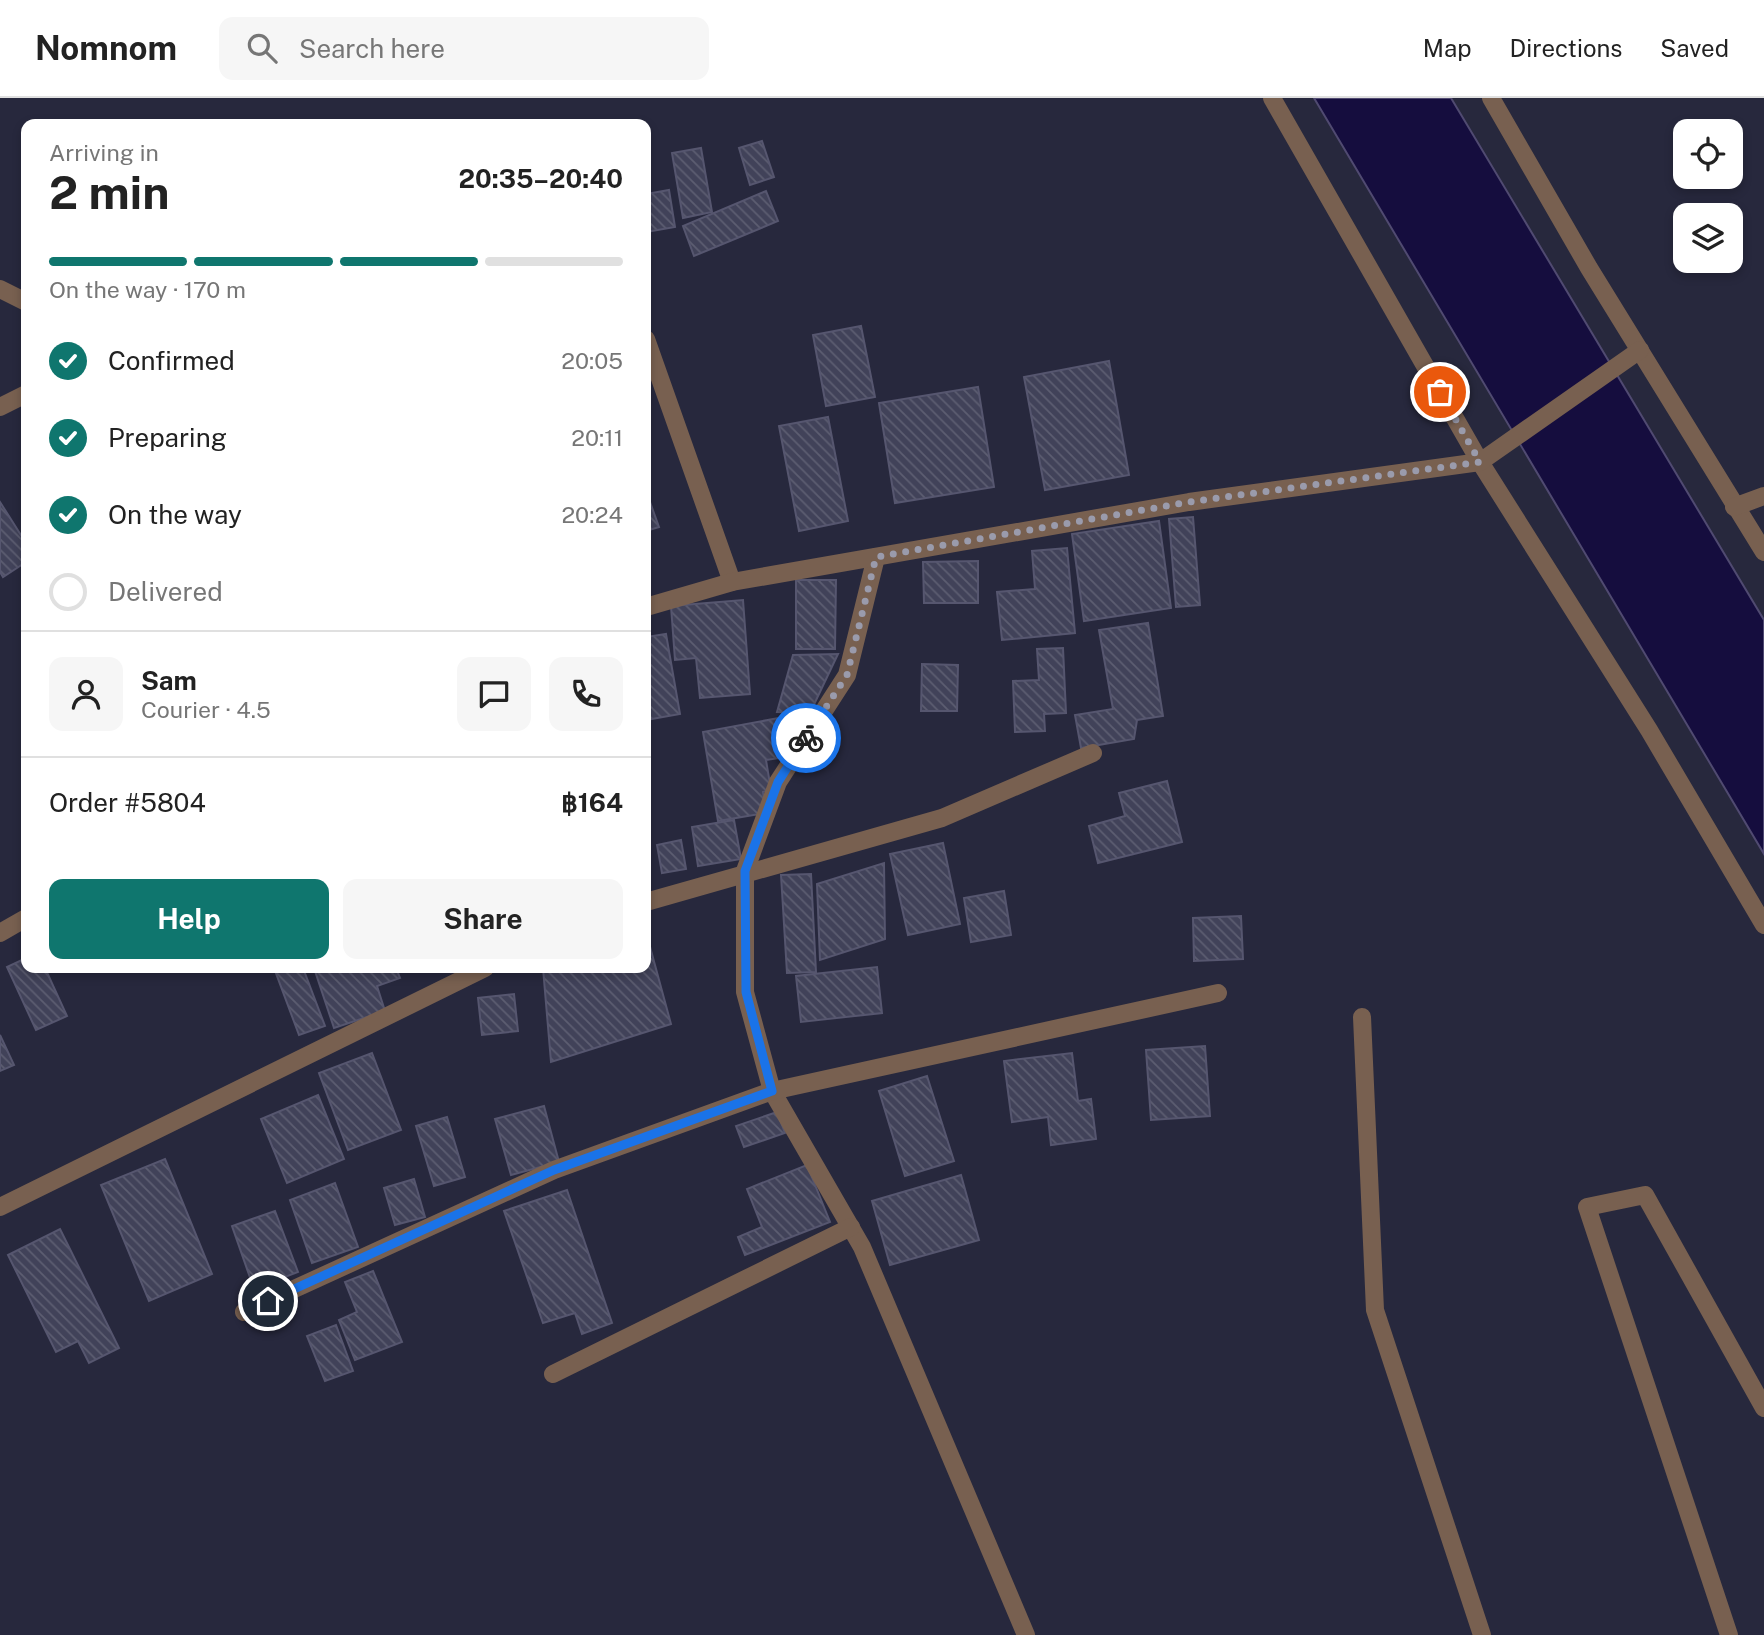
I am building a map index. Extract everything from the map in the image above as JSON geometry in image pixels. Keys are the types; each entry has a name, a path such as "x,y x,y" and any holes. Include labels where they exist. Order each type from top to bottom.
{"street":[{"path":"1272,98 1480,462 1649,730 1764,925"},
{"path":"1491,98 1589,268 1764,552"},
{"path":"0,289 21,300"},
{"path":"651,606 732,582 1189,502 1480,462 1640,350"},
{"path":"651,353 732,582"},
{"path":"0,407 21,396"},
{"path":"1734,507 1764,496"},
{"path":"876,557 847,675 778,782 745,871 746,992 772,1091 862,1247 1026,1635"},
{"path":"651,899 745,871 943,818 1093,753"},
{"path":"0,933 21,921"},
{"path":"0,1207 475,973"},
{"path":"244,1312 554,1170 772,1091 1218,993"},
{"path":"1362,1017 1375,1311 1482,1635"},
{"path":"1729,1635 1587,1208 1645,1195 1764,1408"},
{"path":"553,1374 851,1227"}],"shaded area":[{"path":"1314,98 1451,98 1764,620 1764,854"}],"building":[{"path":"762,141 774,177 750,185 739,148"},
{"path":"701,148 712,212 683,218 672,153"},
{"path":"669,190 675,227 651,231 651,193"},
{"path":"766,191 778,221 694,256 683,226"},
{"path":"861,326 875,397 826,406 813,335"},
{"path":"1109,361 1129,475 1045,490 1024,377"},
{"path":"978,387 994,487 895,503 879,403"},
{"path":"828,417 848,521 799,531 779,426"},
{"path":"0,502 21,535 21,565 3,577 0,572"},
{"path":"651,505 659,527 651,529"},
{"path":"1193,517 1200,605 1176,607 1169,519"},
{"path":"1159,521 1171,608 1084,621 1072,534"},
{"path":"1067,548 1075,633 1002,640 997,592 1035,589 1032,551"},
{"path":"978,561 978,603 924,603 923,562"},
{"path":"796,580 836,580 835,649 796,649"},
{"path":"743,600 750,694 700,698 696,658 675,660 671,606"},
{"path":"1148,623 1163,716 1137,720 1134,739 1081,748 1075,715 1113,709 1099,630"},
{"path":"666,634 680,714 651,719 651,636"},
{"path":"1063,648 1066,713 1044,714 1045,731 1015,732 1013,681 1039,680 1037,649"},
{"path":"838,654 810,713 777,712 793,655"},
{"path":"922,664 958,665 957,711 921,711"},
{"path":"779,718 786,757 766,760 771,790 763,792 766,813 718,821 703,732"},
{"path":"1167,781 1182,842 1098,863 1089,826 1125,816 1119,793"},
{"path":"734,820 741,859 698,866 692,827"},
{"path":"681,840 686,869 662,873 657,845"},
{"path":"943,843 960,924 908,935 890,854"},
{"path":"884,863 885,939 820,960 817,884"},
{"path":"811,874 816,972 787,973 781,875"},
{"path":"1004,891 1011,935 971,942 964,898"},
{"path":"1241,916 1243,959 1194,961 1193,918"},
{"path":"651,950 671,1024 551,1062 543,973 651,973"},
{"path":"21,960 21,973 47,973 67,1016 36,1030 7,967"},
{"path":"877,967 882,1013 801,1022 796,976"},
{"path":"276,973 305,973 325,1026 299,1035"},
{"path":"316,973 398,973 400,978 377,986 385,1011 334,1028"},
{"path":"514,994 518,1031 482,1035 478,998"},
{"path":"0,1035 14,1065 0,1071"},
{"path":"1205,1046 1210,1116 1151,1120 1146,1050"},
{"path":"372,1053 401,1130 348,1150 319,1073"},
{"path":"1072,1053 1078,1101 1091,1099 1096,1139 1051,1145 1048,1117 1012,1122 1004,1061"},
{"path":"927,1076 954,1161 905,1176 879,1091"},
{"path":"318,1095 344,1159 287,1183 261,1119"},
{"path":"544,1106 559,1162 511,1175 495,1119"},
{"path":"777,1112 785,1133 744,1147 736,1126"},
{"path":"447,1117 465,1177 434,1186 416,1126"},
{"path":"165,1159 212,1274 149,1301 101,1185"},
{"path":"807,1165 830,1222 745,1255 738,1237 762,1227 747,1189"},
{"path":"961,1175 979,1240 890,1265 872,1201"},
{"path":"414,1179 425,1217 395,1225 384,1188"},
{"path":"335,1183 358,1247 312,1263 290,1200"},
{"path":"567,1190 612,1323 582,1334 575,1313 543,1323 504,1211"},
{"path":"275,1211 298,1272 254,1289 232,1226"},
{"path":"60,1229 119,1348 89,1363 78,1341 56,1352 8,1255"},
{"path":"373,1271 402,1342 355,1360 339,1320 357,1312 345,1282"},
{"path":"336,1325 353,1371 325,1381 307,1336"}],"way so far":[{"path":"806,738 847,675 876,557 1189,502 1480,462 1440,392"}],"route":[{"path":"268,1301 554,1170 772,1091 746,992 745,871 778,782 806,738"}]}
